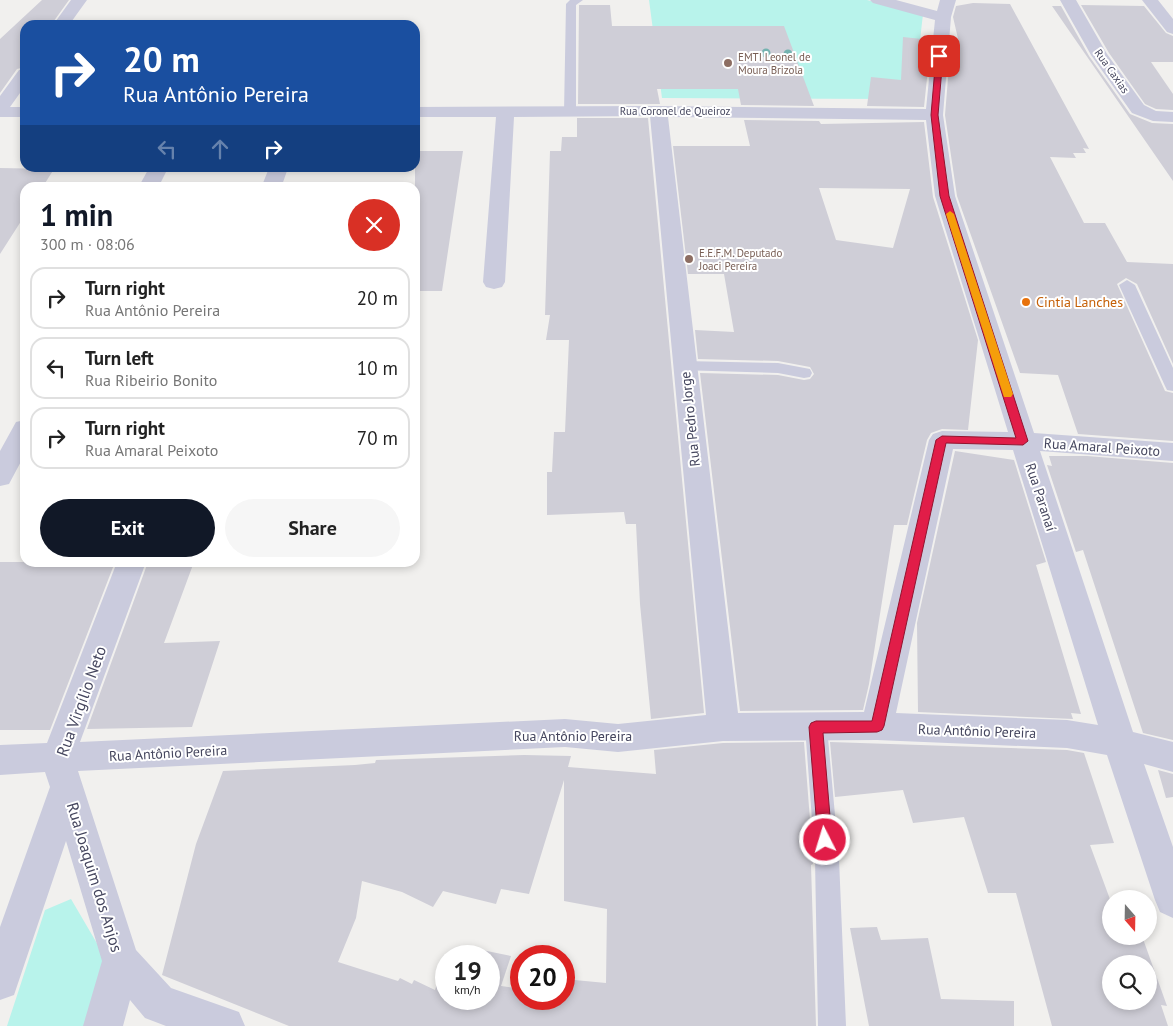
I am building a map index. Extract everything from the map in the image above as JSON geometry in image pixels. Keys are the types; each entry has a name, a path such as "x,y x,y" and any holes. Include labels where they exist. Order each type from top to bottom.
{"street":[{"path":"65,20 79,0"},
{"path":"878,0 946,8"},
{"name":"Rua Caxias","path":"1068,0 1099,55 1138,109 1153,116 1173,117"},
{"path":"1144,0 1173,0"},
{"path":"1150,0 1173,29"},
{"name":"Rua Paranaí","path":"946,8 934,115 944,196 1120,743 1173,900"},
{"path":"0,110 20,81"},
{"path":"0,110 20,112"},
{"name":"Rua Coronel de Queiroz","path":"420,112 658,110 934,115"},
{"name":"Rua Pedro Jorge","path":"658,110 723,728"},
{"path":"494,282 506,112"},
{"path":"0,477 20,438"},
{"name":"Rua Amaral Peixoto","path":"877,726 942,440 1023,441 1173,452"},
{"name":"Rua Virgílio Neto","path":"0,981 62,773 130,567"},
{"name":"Rua Antônio Pereira","path":"0,760 62,773 565,733 618,738 723,728 877,726 1067,734 1120,743 1173,758"},
{"name":"Rua Joaquim dos Anjos","path":"62,773 121,961 159,1004 225,1026"},
{"path":"103,1026 121,961"}],"lane":[{"path":"570,112 571,4 578,0"},
{"path":"1127,285 1173,386"},
{"path":"684,366 778,368 804,373"},
{"path":"816,727 826,859 832,1026"}],"shaded area":[{"path":"649,0 867,0 923,14 914,93 896,99 662,98"},
{"path":"71,899 112,969 95,1026 7,1026 45,910"}],"building":[{"path":"42,0 69,0 55,20 20,20"},
{"path":"973,3 1010,4 1089,149 1083,148 1086,153 1073,153 1076,158 1050,157 1084,223 1105,223 1127,262 1173,264 1173,364 1137,284 1126,278 1117,284 1165,391 1173,393 1173,441 1078,434 1058,375 1020,373 957,196 945,115 951,42 959,43 953,17 956,6"},
{"path":"579,5 610,5 612,26 784,26 814,106 741,105 738,89 657,89 660,104 578,104"},
{"path":"1081,5 1144,6 1166,33 1173,36 1173,62 1151,62 1173,94 1173,110 1156,109 1145,104 1109,53"},
{"path":"1052,6 1061,6 1089,56 1130,114 1152,123 1173,124 1173,181"},
{"path":"20,20 20,68 17,69 0,93 0,39"},
{"path":"903,37 931,40 924,107 867,106 871,77 901,80"},
{"path":"577,118 648,118 704,713 651,719 640,604 636,524 626,524 624,512 547,515 547,472 552,472 554,432 565,432 569,340 546,340 550,315 545,315 550,151 561,151 562,137 577,137"},
{"path":"744,120 819,121 821,124 924,122 933,197 978,340 968,430 942,429 931,433 927,440 907,525 894,525 869,684 863,710 740,711 700,373 778,375 804,380 810,379 814,374 810,367 778,361 698,359 695,330 734,332 724,274 688,274 673,146 750,146","holes":["819,188 910,189 893,248 836,240"]},
{"path":"420,151 463,151 442,291 420,291 420,182 415,182 415,172 420,172"},
{"path":"0,168 20,168 20,172 52,172 46,182 20,182 20,223 0,254"},
{"path":"955,451 1014,460 1046,562 1036,565 1081,714 1071,713 1073,719 918,712 917,623"},
{"path":"1049,456 1087,456 1173,463 1173,740 1143,733 1083,550 1076,552 1047,465 1052,466"},
{"path":"0,562 20,562 20,567 113,567 50,730 0,730"},
{"path":"146,567 192,567 164,643 220,641 192,727 87,729"},
{"path":"804,742 813,859 813,864 811,865 816,1026 289,1026 162,975 196,844 223,771 355,765 375,763 376,760 524,755 571,756 568,767 656,774 654,750 723,743","holes":["564,780 564,901 607,909 606,983 575,980 575,1010 510,1010 510,987 501,986 510,956 500,954 500,1010 435,1010 435,990 414,980 412,984 400,978 398,981 338,962 356,918 362,881 402,892 433,907 443,891 496,904 501,889 529,894"]},
{"path":"830,742 1067,750 1084,753 1114,843 1090,845 1107,890 1102,890 1102,945 1145,945 1149,955 1102,955 1102,1010 1157,1010 1157,978 1167,1006 1161,1005 1168,1026 1052,1026 1016,893 988,893 964,817 913,823 903,790 835,797"},
{"path":"1158,770 1173,774 1173,797 1166,798"},
{"path":"877,927 881,940 928,938 941,999 1014,1001 1014,1026 869,1026 850,928"}],"slow traffic":[{"path":"950,214 1008,394"}],"place":[{"name":"EMTI Leonel de Moura Brizola","path":"728,63"},
{"name":"E.E.F.M. Deputado Joaci Pereira","path":"689,259"},
{"name":"Cintia Lanches","path":"1026,302"}],"route":[{"path":"825,840 816,727 877,726 942,440 1023,441 944,196 934,115 939,56"}]}
